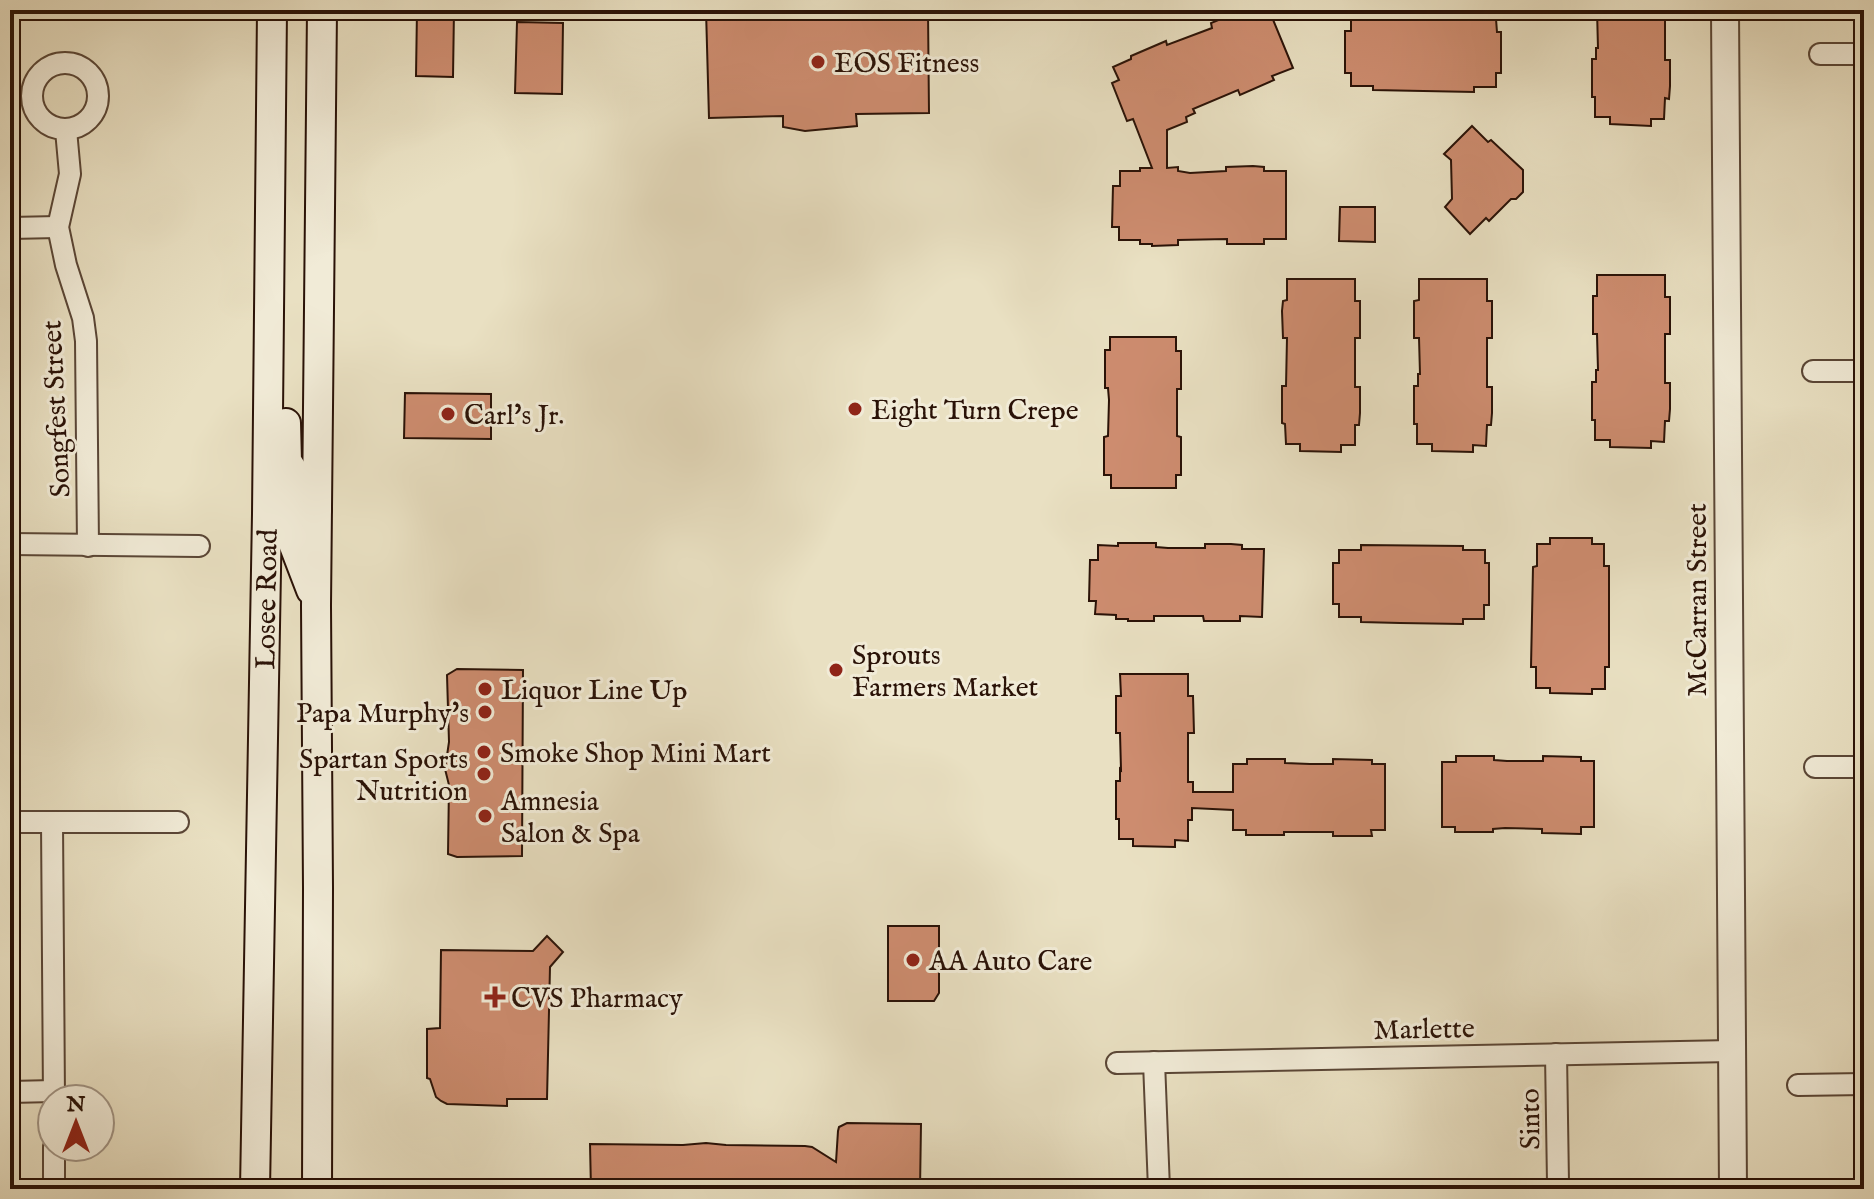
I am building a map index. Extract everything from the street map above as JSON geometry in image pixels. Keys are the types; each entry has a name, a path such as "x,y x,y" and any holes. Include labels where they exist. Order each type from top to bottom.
{"main road":[{"name":"Losee Road","path":"255,1189 268,467 272,10"},
{"name":"Losee Road","path":"317,1189 316,606 322,10"},
{"path":"268,348 286,425 287,461 317,509"},
{"path":"268,467 289,509 291,538 316,606"}],"street":[{"name":"McCarran Street","path":"1725,10 1733,1189"},
{"path":"1820,54 1864,54"},
{"name":"Songfest Street","path":"66,130 70,174 58,227 83,318 86,341 88,546"},
{"path":"10,228 58,227"},
{"path":"1813,371 1864,371"},
{"path":"10,544 199,546"},
{"path":"1815,767 1864,767"},
{"path":"10,822 178,822"},
{"path":"52,822 54,1083"},
{"name":"Marlette","path":"1117,1063 1732,1051"},
{"name":"Sinto","path":"1556,1054 1558,1183"},
{"path":"1154,1062 1159,1189"},
{"path":"1798,1085 1864,1084"},
{"path":"10,1092 36,1094"},
{"path":"54,1163 54,1186"}],"building":[{"path":"417,10 454,10 453,77 416,76"},
{"name":"EOS Fitness","path":"706,10 928,10 929,113 856,114 857,126 805,131 783,127 783,116 709,118"},
{"path":"1217,10 1269,10 1293,68 1272,76 1274,80 1240,95 1238,90 1193,109 1195,113 1186,117 1187,122 1167,130 1167,168 1178,167 1178,171 1190,173 1253,166 1264,167 1264,171 1286,171 1286,239 1264,239 1264,244 1227,244 1227,239 1178,240 1178,245 1152,246 1140,244 1140,240 1119,240 1119,227 1112,227 1113,186 1120,186 1120,171 1152,168 1133,119 1127,121 1112,83 1119,80 1113,67 1166,41 1167,45 1212,28 1211,23 1221,19"},
{"path":"1597,10 1665,10 1665,60 1670,60 1669,99 1665,98 1664,119 1651,119 1651,126 1610,124 1610,117 1595,117 1592,59 1596,59 1598,48"},
{"path":"1373,14 1474,14 1474,18 1496,19 1497,32 1501,32 1501,73 1496,73 1496,87 1474,87 1474,92 1373,90 1373,86 1351,86 1351,73 1345,73 1345,31 1351,31 1351,19 1373,19"},
{"path":"517,22 563,23 562,94 515,93"},
{"path":"1472,126 1523,170 1523,192 1516,199 1511,199 1489,221 1486,218 1470,234 1445,207 1452,199 1451,160 1444,154"},
{"path":"1340,207 1375,207 1375,242 1339,241"},
{"path":"1597,275 1665,275 1665,297 1670,297 1670,334 1665,334 1665,383 1670,383 1670,409 1669,421 1665,421 1664,442 1651,441 1651,448 1610,447 1610,440 1595,440 1592,382 1596,382 1598,370 1597,334 1593,334 1593,296 1597,296"},
{"path":"1287,279 1355,279 1355,301 1360,301 1360,338 1355,338 1355,387 1360,387 1360,413 1359,425 1355,425 1355,445 1341,445 1341,452 1300,451 1300,444 1286,444 1285,424 1282,423 1282,386 1286,386 1287,338 1283,338 1282,311 1283,301 1287,300"},
{"path":"1419,279 1487,279 1487,301 1492,301 1492,338 1487,338 1487,387 1492,387 1492,413 1491,425 1487,425 1486,446 1473,445 1473,452 1432,451 1432,444 1417,444 1414,386 1418,386 1420,374 1419,338 1414,338 1414,301 1419,300"},
{"path":"1110,337 1176,337 1176,351 1181,351 1177,436 1181,437 1181,475 1176,475 1176,488 1111,488 1111,475 1104,475 1104,437 1108,436 1109,400 1108,388 1105,388 1105,350 1110,350"},
{"name":"Carl's Jr.","path":"405,393 491,394 491,439 404,438"},
{"path":"1550,538 1592,538 1592,544 1604,544 1604,566 1609,566 1609,667 1605,667 1605,689 1592,689 1592,694 1550,693 1550,688 1536,688 1536,667 1531,667 1533,567 1537,566 1537,544 1550,544"},
{"path":"1118,543 1156,543 1156,547 1168,548 1231,544 1242,545 1242,549 1264,549 1262,617 1240,616 1240,621 1204,621 1203,616 1154,616 1154,621 1128,621 1116,619 1116,615 1095,614 1096,601 1089,601 1090,560 1098,560 1098,545 1118,546"},
{"path":"1361,545 1463,546 1463,550 1485,550 1485,563 1489,563 1489,605 1484,605 1484,619 1463,619 1463,624 1361,622 1361,617 1339,617 1339,604 1333,604 1333,563 1339,563 1339,550 1361,550"},
{"path":"457,669 523,670 522,856 457,857 448,854 449,785 445,769 449,742 447,675"},
{"path":"1120,674 1188,674 1188,696 1193,696 1194,733 1188,733 1188,782 1193,782 1193,792 1233,792 1233,764 1247,764 1247,759 1285,759 1285,763 1310,764 1333,764 1333,759 1372,760 1372,764 1385,764 1385,830 1371,830 1372,836 1333,836 1333,832 1246,835 1246,830 1233,830 1233,810 1192,808 1192,820 1188,820 1188,841 1175,840 1175,847 1133,846 1133,839 1119,839 1116,781 1120,781 1121,770 1120,733 1116,733 1116,696 1121,696"},
{"path":"1456,756 1494,756 1494,760 1507,761 1543,761 1543,756 1581,757 1581,761 1594,761 1594,827 1581,827 1581,834 1505,828 1493,829 1493,832 1455,832 1455,827 1442,827 1442,762 1456,762"},
{"name":"AA Auto Care","path":"888,926 939,926 939,993 934,1001 888,1001"},
{"name":"CVS Pharmacy","path":"547,936 563,952 550,967 547,1099 507,1099 507,1106 447,1104 441,1101 427,1078 427,1029 440,1028 441,950 533,951"},
{"path":"847,1123 921,1124 920,1189 591,1189 590,1144 805,1146 836,1162 839,1127"}],"place":[{"name":"EOS Fitness","path":"818,62"},
{"name":"Eight Turn Crepe","path":"855,409"},
{"name":"Carl's Jr.","path":"448,414"},
{"name":"Sprouts Farmers Market","path":"836,670"},
{"name":"Liquor Line Up","path":"485,689"},
{"name":"Papa Murphy's","path":"485,712"},
{"name":"Smoke Shop Mini Mart","path":"484,752"},
{"name":"Spartan Sports Nutrition","path":"484,774"},
{"name":"Amnesia Salon & Spa","path":"485,816"},
{"name":"AA Auto Care","path":"913,960"},
{"name":"CVS Pharmacy","path":"495,997"}]}
